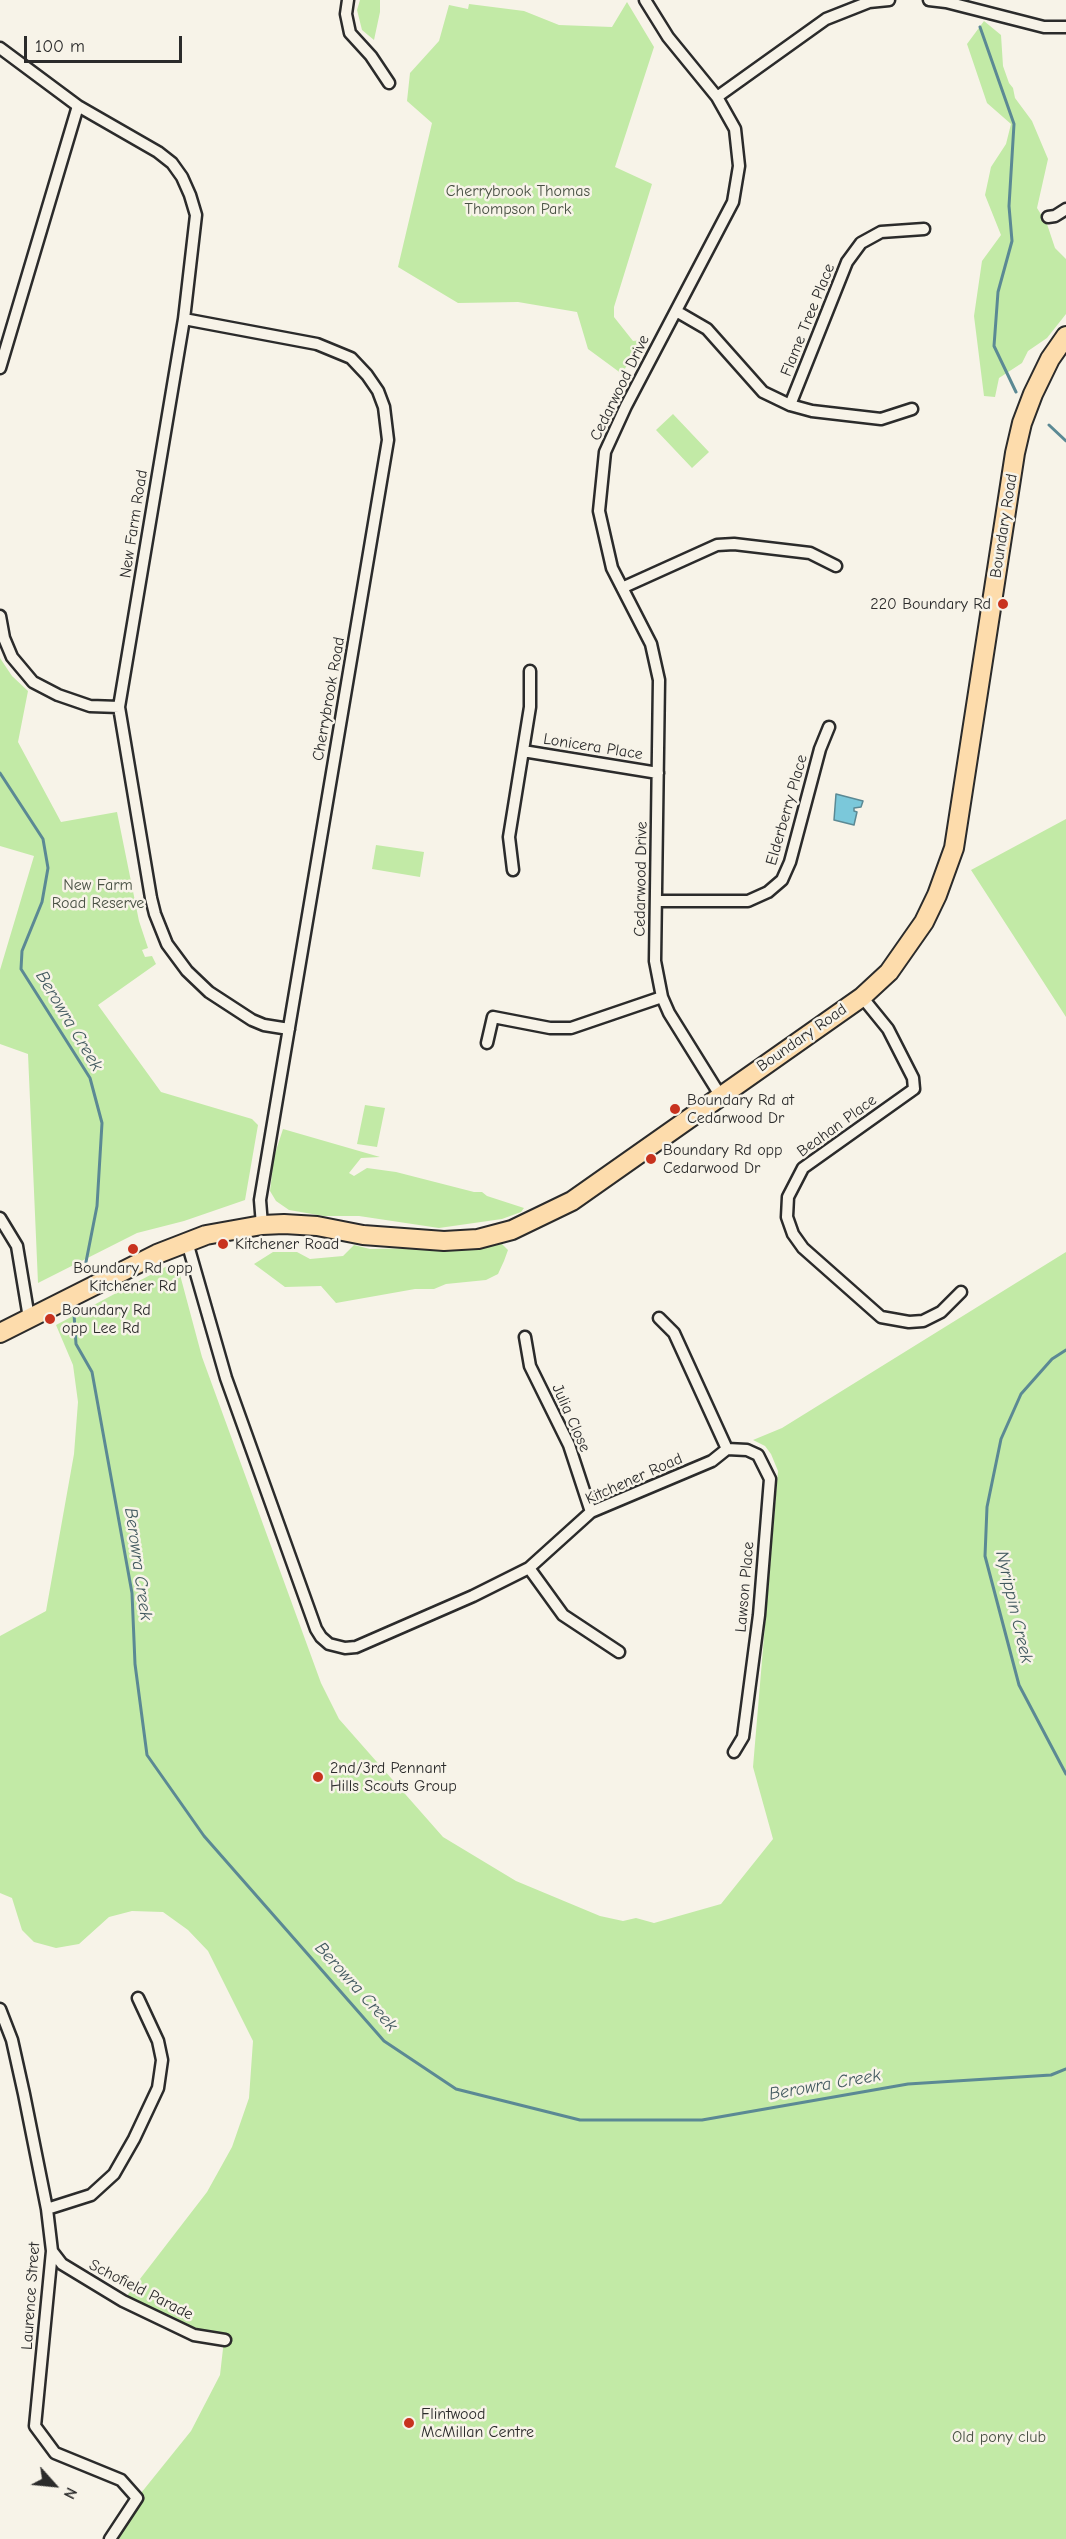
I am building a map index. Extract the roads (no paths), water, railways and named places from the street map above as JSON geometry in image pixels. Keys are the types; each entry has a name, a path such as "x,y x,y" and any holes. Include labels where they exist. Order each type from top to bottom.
{"main road":[{"name":"Boundary Road","path":"0,1333 157,1254 206,1235 262,1225 317,1226 363,1235 444,1241 478,1239 512,1230 572,1201 862,997 889,972 924,922 938,895 954,848 1015,453 1022,423 1033,394 1050,359 1066,336"}],"street":[{"path":"348,0 346,14 350,33 371,56 389,83"},
{"name":"Cedarwood Drive","path":"645,0 668,37 717,97 735,129 739,166 733,202 626,406 605,452 599,511 612,568 624,587 651,644 660,680 655,961 662,997 677,1028 720,1095"},
{"path":"717,97 826,19 869,2 889,0"},
{"path":"929,0 946,2 1044,27 1066,27"},
{"name":"New Farm Road","path":"0,48 78,106 158,152 182,177 196,215 184,319 119,707 151,898 168,944 186,971 209,993 252,1020 264,1025 289,1029"},
{"path":"0,368 78,106"},
{"path":"1048,218 1066,209"},
{"name":"Flame Tree Place","path":"790,405 847,262 861,243 882,232 924,228"},
{"path":"676,311 707,329 763,392 790,405 812,411 881,418 912,409"},
{"name":"Cherrybrook Road","path":"184,319 317,344 351,358 368,375 384,407 388,440 260,1200 262,1225"},
{"path":"624,587 717,545 734,544 810,553 836,566"},
{"path":"0,616 4,638 12,657 33,682 58,695 90,706 119,707"},
{"name":"Lonicera Place","path":"513,870 509,837 530,707 530,671"},
{"name":"Elderberry Place","path":"657,900 748,901 768,892 782,879 790,862 820,749 829,726"},
{"name":"Lonicera Place","path":"523,752 658,773"},
{"path":"487,1043 493,1017 550,1028 572,1029 662,997"},
{"name":"Beahan Place","path":"862,997 888,1029 913,1078 914,1089 803,1168 788,1197 787,1217 793,1234 803,1248 876,1313 891,1320 922,1321 941,1312 961,1292"},
{"path":"0,1218 17,1246 29,1318"},
{"name":"Kitchener Road","path":"187,1242 226,1378 321,1637 335,1646 356,1647 473,1596 529,1568 591,1512 712,1461 727,1449"},
{"path":"659,1318 674,1333 727,1449"},
{"name":"Julia Close","path":"525,1336 530,1366 569,1445 591,1512"},
{"name":"Lawson Place","path":"727,1449 747,1450 758,1455 770,1479 759,1615 744,1737 734,1752"},
{"path":"529,1568 563,1615 620,1652"},
{"path":"47,2209 91,2195 114,2174 131,2146 155,2094 161,2075 162,2060 158,2041 138,1998"},
{"name":"Laurence Street","path":"0,2009 12,2040 47,2209 52,2251 35,2426 55,2452 122,2480 137,2498 111,2539"},
{"name":"Schofield Parade","path":"52,2251 62,2264 123,2301 194,2335 225,2340"}],"water":[{"path":"836,794 863,801 861,807 854,808 857,812 854,825 834,820"}],"waterway":[{"name":"Nyrippin Creek","path":"980,27 1014,124 1009,206 1012,241 998,292 994,346 1016,392"},
{"name":"Nyrippin Creek","path":"1049,425 1066,441"},
{"name":"Berowra Creek","path":"0,773 43,839 48,868 42,902 22,951 21,969 90,1078 102,1123 97,1206 86,1262"},
{"name":"Berowra Creek","path":"74,1314 76,1344 92,1372 132,1593 135,1664 147,1755 204,1836 384,2041 456,2089 580,2120 702,2120 908,2084 1051,2075 1066,2069"},
{"name":"Nyrippin Creek","path":"1066,1350 1052,1359 1021,1394 1001,1439 987,1507 985,1556 1019,1685 1066,1774"}],"place":[{"name":"220 Boundary Rd","path":"1003,604"},
{"name":"Boundary Rd at Cedarwood Dr","path":"675,1109"},
{"name":"Boundary Rd opp Cedarwood Dr","path":"651,1159"},
{"name":"Kitchener Road","path":"223,1244"},
{"name":"Boundary Rd opp Kitchener Rd","path":"133,1249"},
{"name":"Boundary Rd opp Lee Rd","path":"50,1319"},
{"name":"2nd/3rd Pennant Hills Scouts Group","path":"318,1777"},
{"name":"Flintwood McMillan Centre","path":"409,2423"}],"park label":[{"name":"Cherrybrook Thomas Thompson Park","path":"518,200"},
{"name":"New Farm Road Reserve","path":"98,894"},
{"name":"Old pony club","path":"999,2437"}]}
